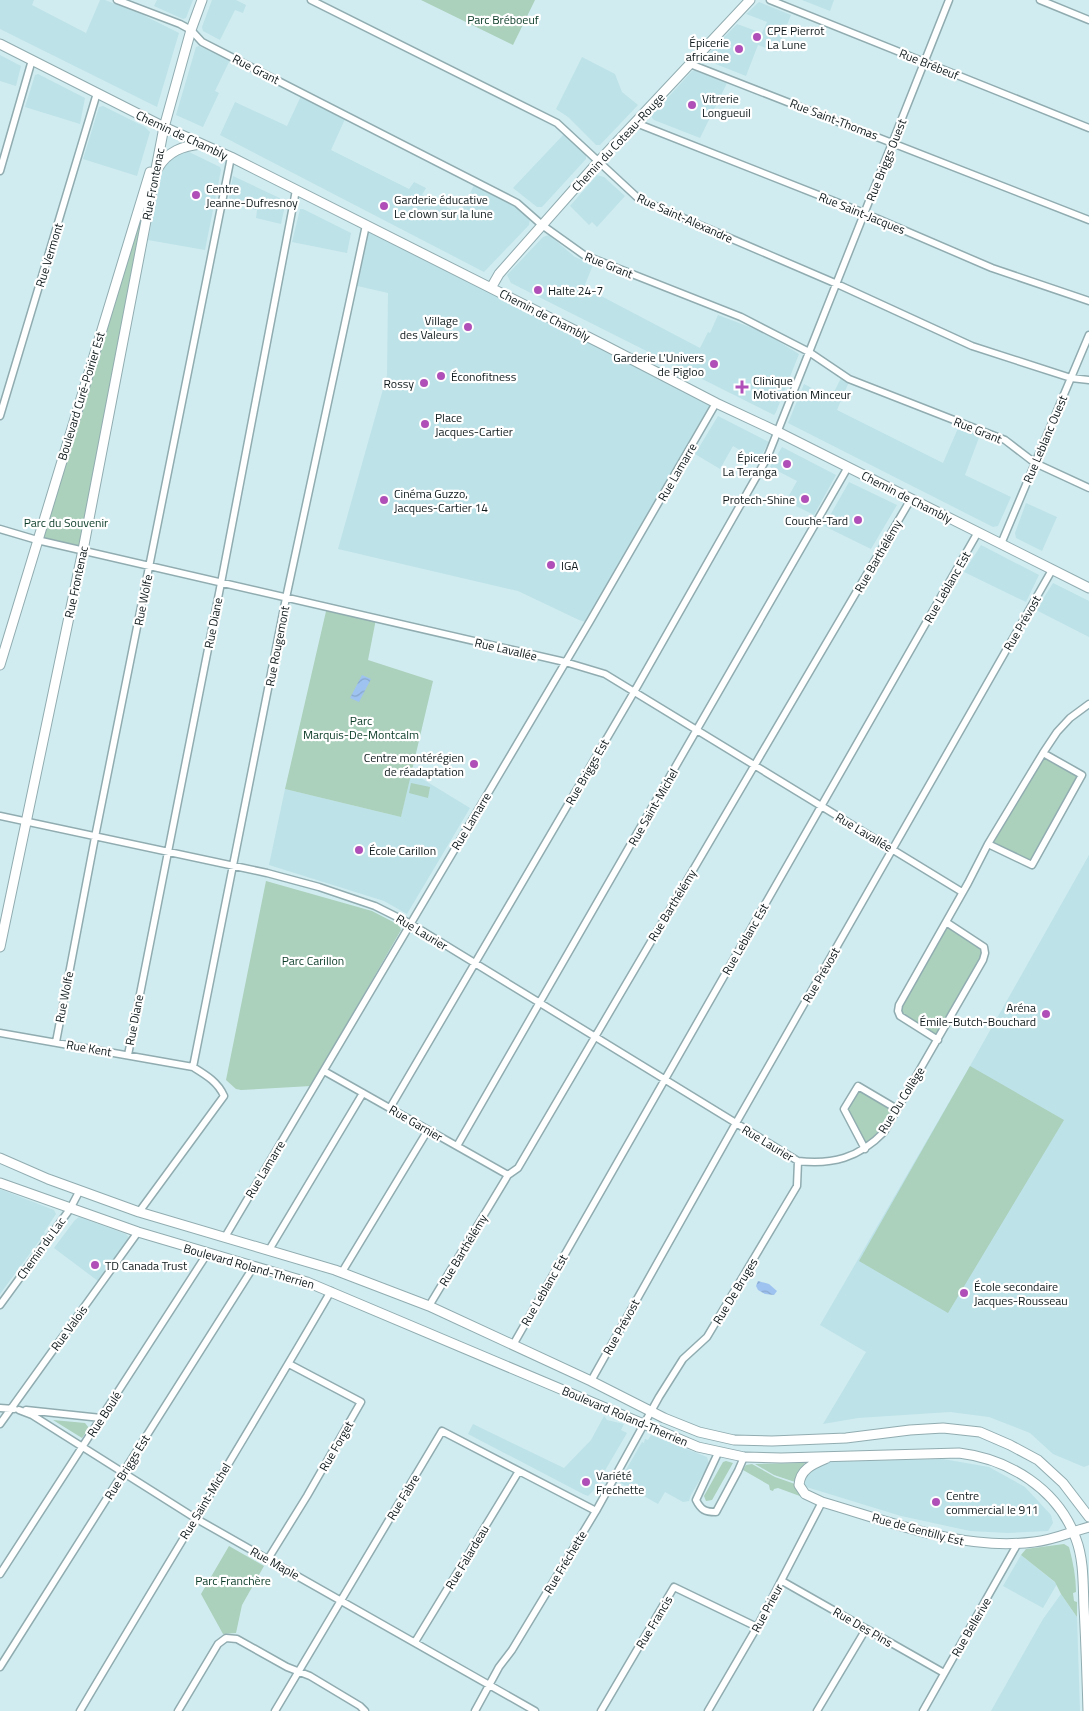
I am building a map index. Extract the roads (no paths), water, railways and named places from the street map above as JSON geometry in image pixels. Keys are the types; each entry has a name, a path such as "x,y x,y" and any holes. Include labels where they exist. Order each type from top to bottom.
{"main road":[{"path":"164,127 191,30 202,0"},
{"name":"Chemin du Coteau-Rouge","path":"490,288 499,274 598,162 750,0"},
{"name":"Chemin de Chambly","path":"0,44 164,127 231,157 716,403 778,432 1089,588"},
{"name":"Rue Frontenac","path":"0,947 82,550 164,127"},
{"name":"Boulevard Curé-Poirier Est","path":"0,666 164,127"},
{"path":"155,172 167,156 178,149 201,144"},
{"name":"Boulevard Roland-Therrien","path":"0,1158 48,1179 139,1212 342,1272 429,1306 699,1432 734,1440 772,1441 846,1438 943,1428 980,1432 1010,1444 1038,1460 1063,1483 1088,1513"},
{"name":"Boulevard Roland-Therrien","path":"0,1184 138,1232 207,1254 307,1282 644,1425 718,1453 744,1457 781,1458 834,1455 959,1453 979,1455 995,1460 1022,1473 1040,1487 1055,1504 1077,1540 1083,1575 1088,1711"},
{"name":"Rue de Gentilly Est","path":"834,1455 808,1467 801,1474 799,1485 805,1494 822,1502 944,1538 978,1543 1018,1543 1059,1538 1073,1531 1089,1527"},
{"path":"1073,1531 1088,1513"}],"street":[{"name":"Rue Grant","path":"117,0 180,24 191,30 202,42 517,203 542,225 584,255 741,317 809,352 849,379 1005,440 1035,463 1089,488"},
{"name":"Rue Saint-Alexandre","path":"311,0 557,123 639,199 837,284 972,346 1071,378 1089,380"},
{"name":"Rue Brébeuf","path":"770,0 1089,128"},
{"name":"Rue Briggs Ouest","path":"778,432 949,0"},
{"path":"1040,0 1089,20"},
{"path":"0,171 32,60"},
{"name":"Rue Saint-Thomas","path":"690,64 1089,220"},
{"name":"Rue Vermont","path":"0,416 97,93"},
{"name":"Rue Saint-Jacques","path":"636,123 864,213 992,268 1089,301"},
{"name":"Rue Wolfe","path":"56,1042 95,837 231,157"},
{"name":"Rue Diane","path":"128,1055 296,190"},
{"name":"Rue Rougemont","path":"193,1067 286,598 366,225"},
{"name":"Rue Leblanc Ouest","path":"1001,544 1089,335"},
{"name":"Rue Lamarre","path":"225,1237 716,403"},
{"name":"Rue Briggs Est","path":"390,1108 634,692 767,458 778,432"},
{"name":"Rue Saint-Michel","path":"457,1146 848,467"},
{"name":"Rue Barthélémy","path":"429,1306 508,1175 518,1168 911,499"},
{"name":"Rue Lavallée","path":"0,529 37,540 565,662 605,674 962,892"},
{"name":"Rue Leblanc Est","path":"513,1345 978,532"},
{"name":"Rue Prévost","path":"591,1380 1052,570"},
{"path":"938,1040 900,1016 898,1011 899,1005 988,844 1056,732 1070,718 1089,704"},
{"path":"988,844 1032,865 1082,775 1043,753"},
{"name":"Rue Laurier","path":"0,816 267,873 329,890 375,906 410,924 798,1161"},
{"name":"Rue Du Collège","path":"798,1161 817,1163 844,1158 865,1149 884,1132 984,960 984,946 946,922"},
{"name":"Rue Kent","path":"0,1033 193,1067 220,1087 224,1096 139,1212"},
{"name":"Rue Garnier","path":"324,1071 508,1175"},
{"path":"865,1149 844,1109 858,1086 897,1109"},
{"path":"269,1250 363,1093"},
{"path":"342,1272 428,1130"},
{"name":"Rue De Bruges","path":"652,1411 683,1360 707,1337 797,1186 798,1161"},
{"name":"Chemin du Lac","path":"0,1305 70,1209 80,1190"},
{"name":"Rue Valois","path":"0,1424 138,1232"},
{"name":"Rue Boulé","path":"0,1574 207,1254"},
{"name":"Rue Briggs Est","path":"0,1667 254,1266"},
{"name":"Rue Saint-Michel","path":"80,1711 331,1292"},
{"name":"Rue Forget","path":"268,1559 361,1402 289,1364"},
{"name":"Rue Maple","path":"0,1408 102,1418"},
{"name":"Rue Maple","path":"19,1410 32,1415 195,1518 535,1711"},
{"name":"Rue Fréchette","path":"475,1711 489,1685 596,1512 652,1411"},
{"name":"Rue Fabre","path":"275,1711 442,1431 596,1512"},
{"path":"718,1453 696,1500 700,1508 708,1512 716,1512 744,1457"},
{"name":"Rue Falardeau","path":"414,1642 519,1471"},
{"name":"Rue Prieur","path":"708,1711 757,1627 822,1502"},
{"name":"Rue Bellerive","path":"923,1711 1018,1543"},
{"name":"Rue Des Pins","path":"782,1581 944,1673"},
{"name":"Rue Francis","path":"601,1711 674,1587 757,1627"},
{"path":"818,1711 866,1629"},
{"path":"178,1711 216,1647 220,1641 226,1638 237,1639 287,1667 318,1681 360,1706 365,1711"}],"water":[{"path":"362,675 371,679 359,702 350,698"},
{"path":"758,1281 769,1284 777,1291 774,1295 765,1294 758,1290 756,1286"}],"place":[{"name":"CPE Pierrot La Lune","path":"757,37"},
{"name":"Épicerie africaine","path":"739,49"},
{"name":"Vitrerie Longueuil","path":"692,105"},
{"name":"Centre Jeanne-Dufresnoy","path":"196,195"},
{"name":"Garderie éducative Le clown sur la lune","path":"384,206"},
{"name":"Halte 24-7","path":"538,290"},
{"name":"Village des Valeurs","path":"468,327"},
{"name":"Garderie L'Univers de Pigloo","path":"714,364"},
{"name":"Éconofitness","path":"441,376"},
{"name":"Rossy","path":"424,383"},
{"name":"Clinique Motivation Minceur","path":"742,387"},
{"name":"Place Jacques-Cartier","path":"425,424"},
{"name":"Épicerie La Teranga","path":"787,464"},
{"name":"Protech-Shine","path":"805,499"},
{"name":"Cinéma Guzzo, Jacques-Cartier 14","path":"384,500"},
{"name":"Couche-Tard","path":"858,520"},
{"name":"IGA","path":"551,565"},
{"name":"Centre montérégien de réadaptation","path":"474,764"},
{"name":"École Carillon","path":"359,850"},
{"name":"Aréna Émile-Butch-Bouchard","path":"1046,1014"},
{"name":"TD Canada Trust","path":"95,1265"},
{"name":"École secondaire Jacques-Rousseau","path":"964,1293"},
{"name":"Variété Frechette","path":"586,1482"},
{"name":"Centre commercial le 911","path":"936,1502"}],"park label":[{"name":"Parc Bréboeuf","path":"503,19"},
{"name":"Parc du Souvenir","path":"66,522"},
{"name":"Parc Marquis-De-Montcalm","path":"361,727"},
{"name":"Parc Carillon","path":"313,960"},
{"name":"Parc Franchère","path":"233,1580"}]}
